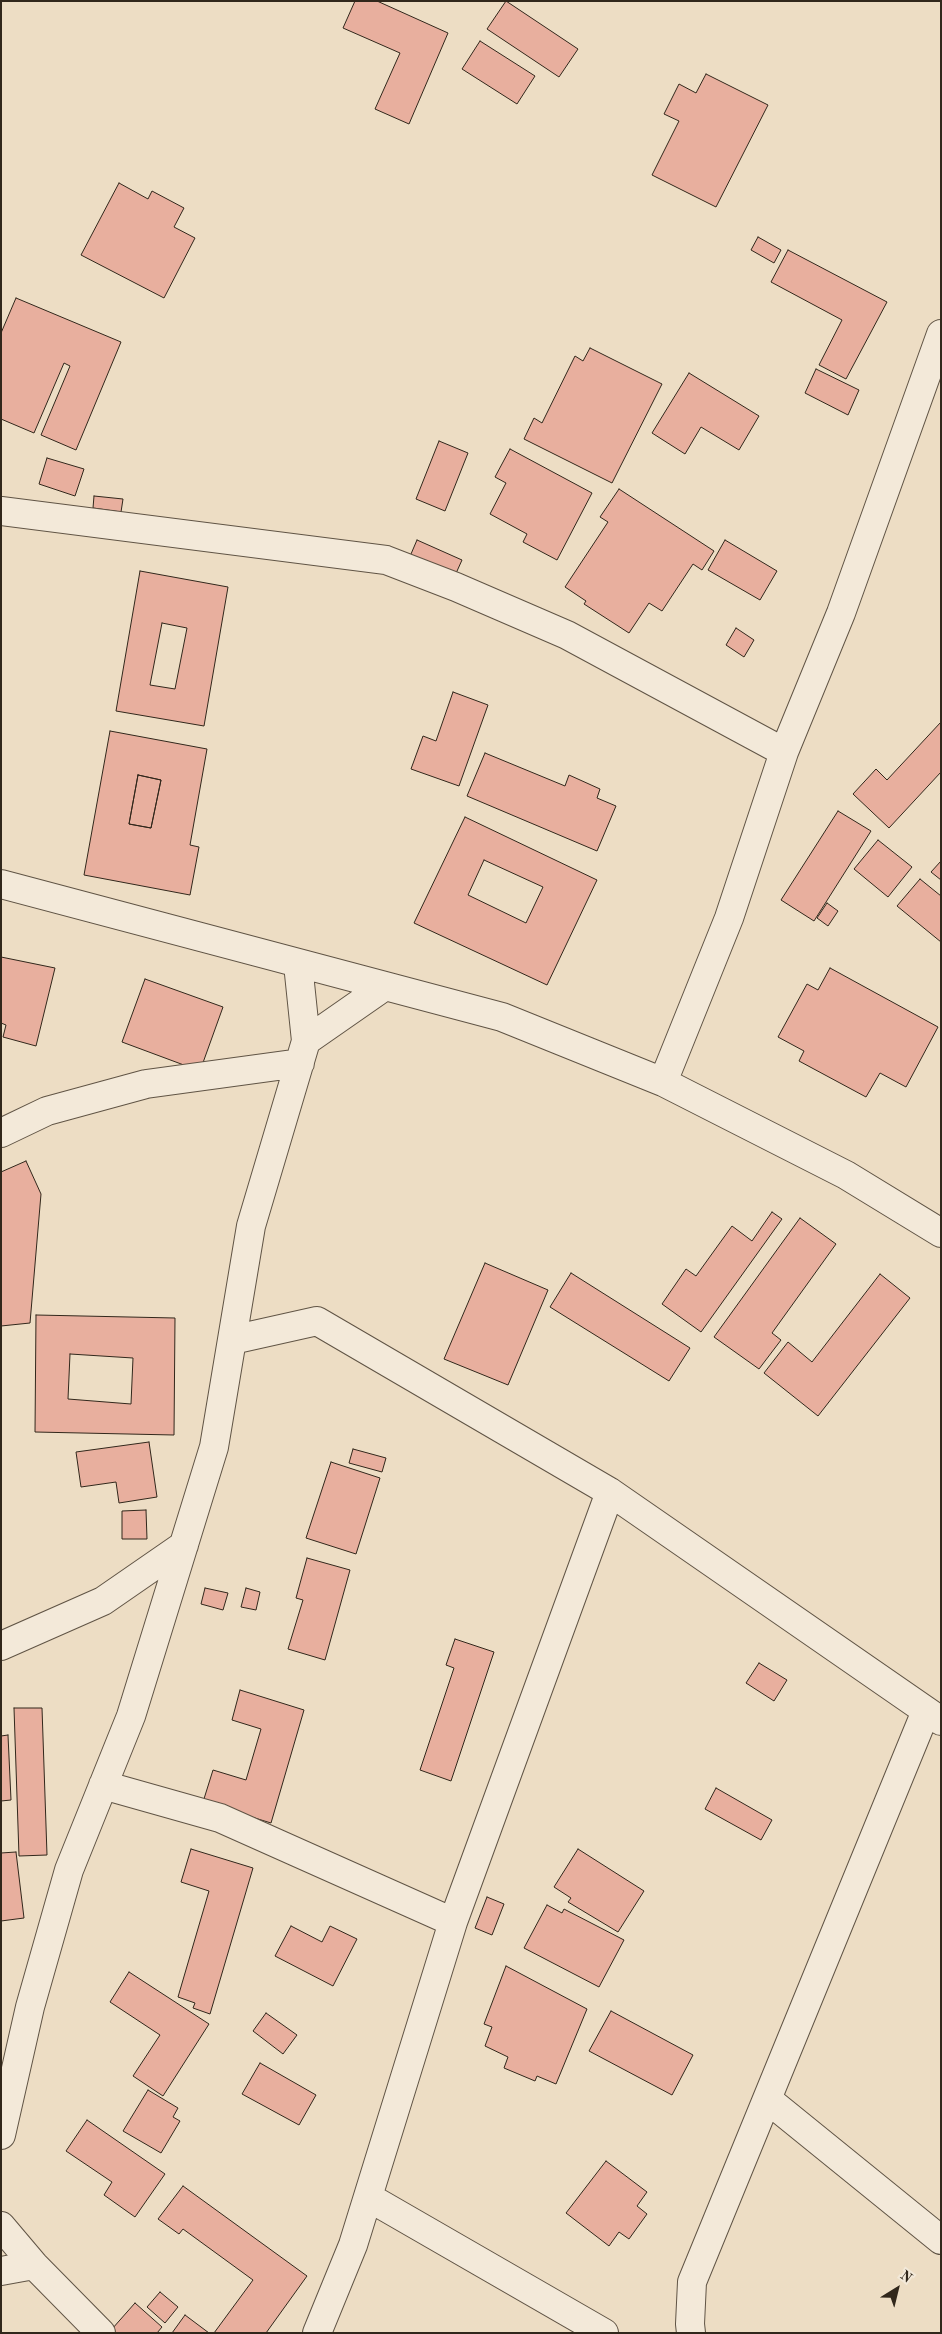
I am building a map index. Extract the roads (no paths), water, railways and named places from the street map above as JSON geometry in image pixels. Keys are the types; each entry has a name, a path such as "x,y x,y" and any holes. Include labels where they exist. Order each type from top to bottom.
{"street":[{"path":"663,1082 729,918 784,752 841,613 940,342"},
{"path":"1,511 386,560 456,587 567,635 784,752"},
{"path":"1,884 502,1017 663,1082 846,1175 941,1233"},
{"path":"1,2135 30,2007 69,1870 131,1716 214,1447 251,1226 303,1052 298,964"},
{"path":"1,1133 47,1111 146,1084 303,1052 385,986"},
{"path":"232,1340 317,1321 610,1492 933,1716 766,2099 692,2282 691,2333"},
{"path":"317,2333 352,2245 453,1922 610,1492"},
{"path":"1,1646 102,1601 184,1545"},
{"path":"104,1785 220,1818 453,1922"},
{"path":"766,2099 941,2240"},
{"path":"368,2196 604,2333"},
{"path":"1,2226 34,2265 101,2333"},
{"path":"1,2271 34,2265"}]}
